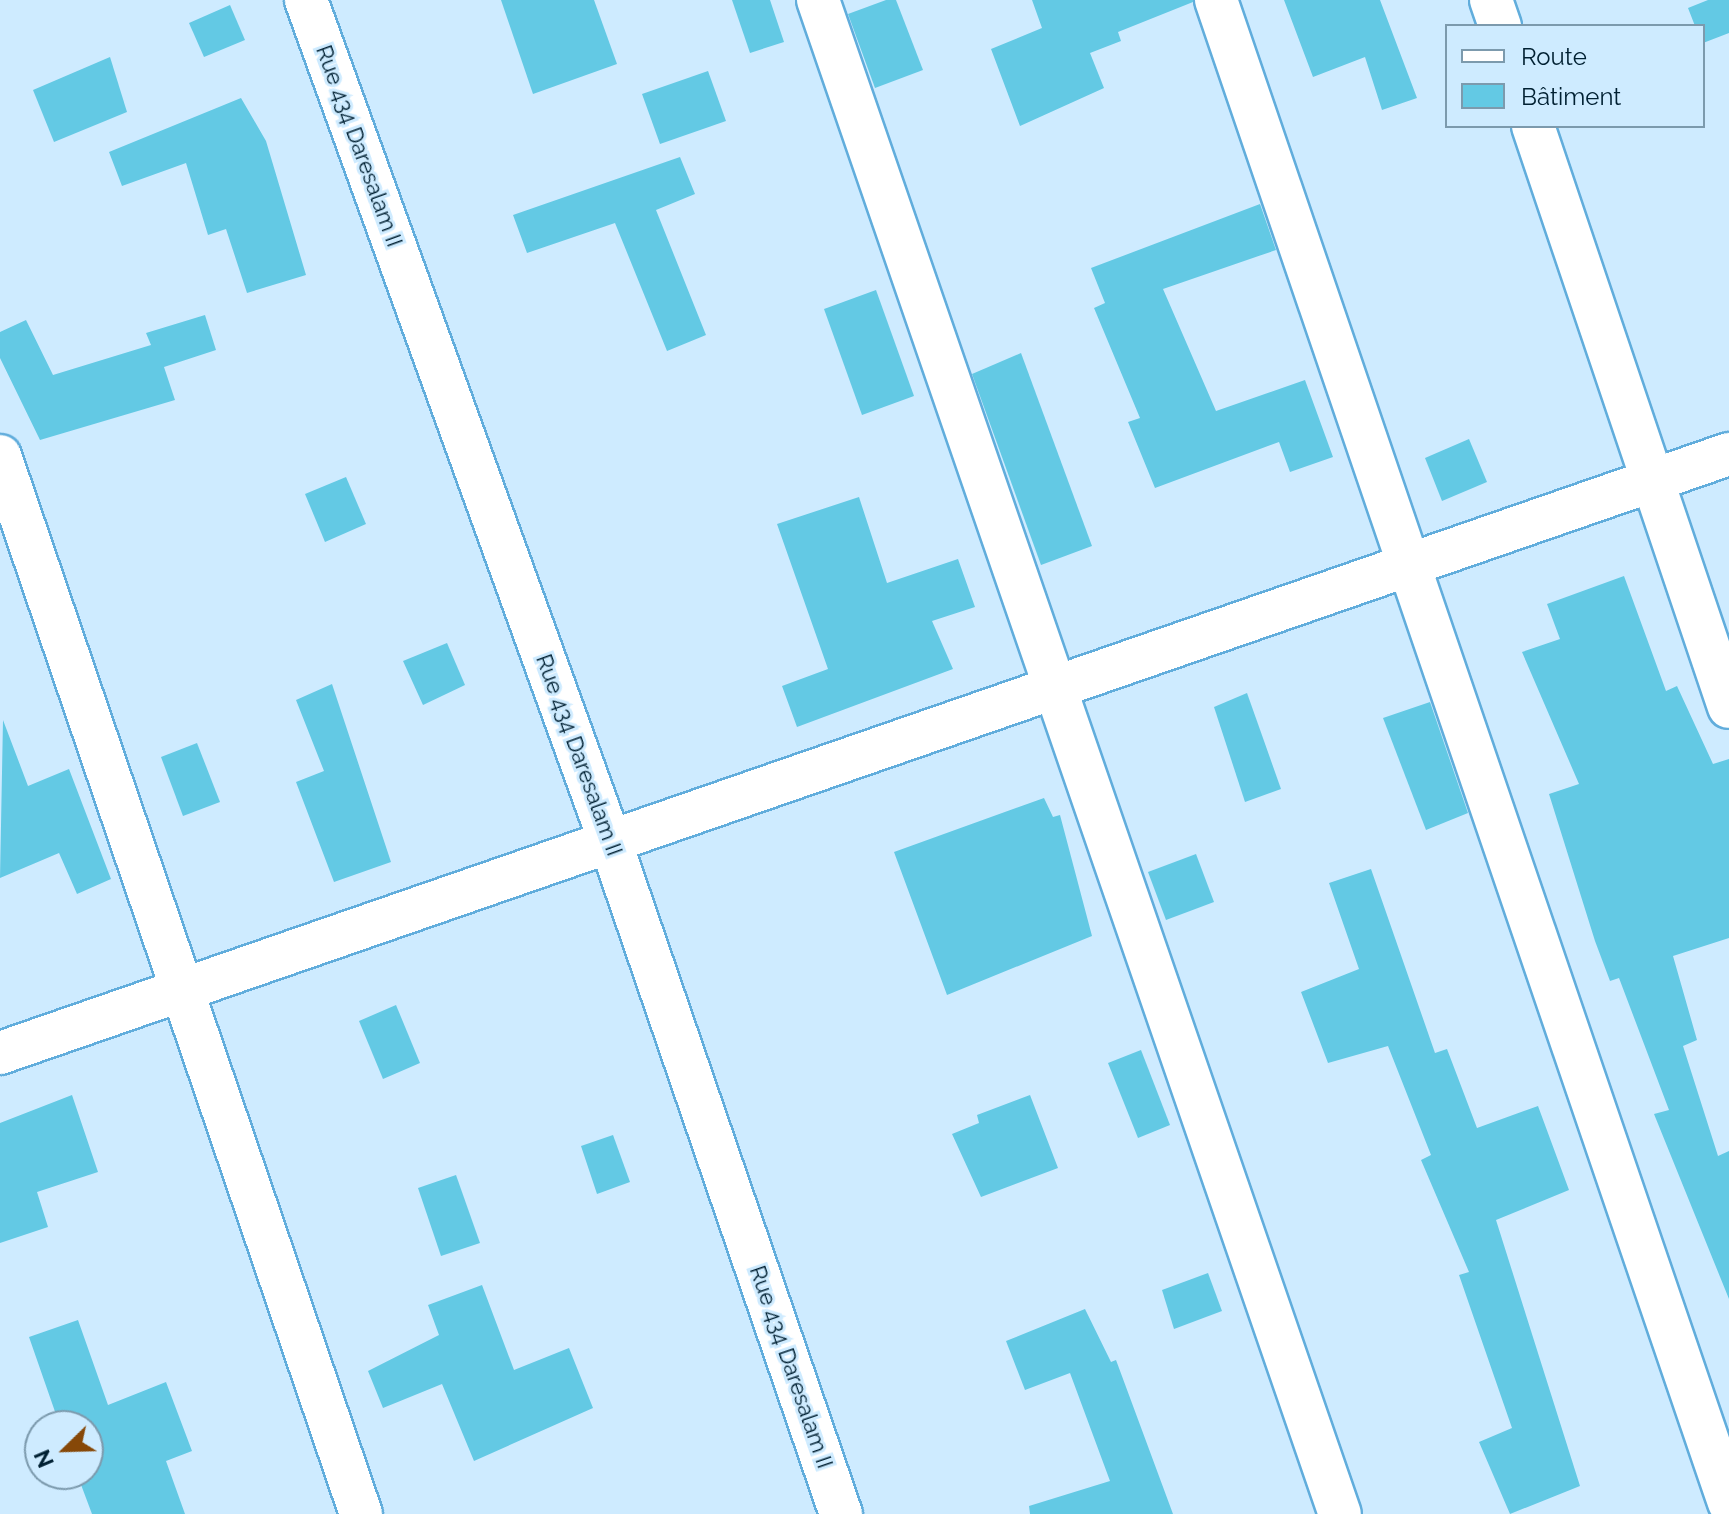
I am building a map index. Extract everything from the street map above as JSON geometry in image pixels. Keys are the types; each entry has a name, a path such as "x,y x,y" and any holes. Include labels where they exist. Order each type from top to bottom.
{"street":[{"name":"Rue 434 Daresalam II","path":"306,0 610,841 841,1514"},
{"path":"818,0 1340,1514"},
{"path":"1216,0 1404,567 1729,1503"},
{"path":"1491,0 1499,24"},
{"path":"1534,128 1729,707"},
{"path":"0,1053 1729,454"},
{"path":"0,456 187,988 361,1514"}],"building":[{"path":"501,0 594,0 617,64 533,94"},
{"path":"732,0 770,0 784,42 750,53"},
{"path":"886,0 896,0 923,70 875,88 848,14"},
{"path":"1032,0 1193,2 1118,32 1121,41 1090,53 1104,88 1020,126 991,49 1042,28"},
{"path":"1284,0 1380,0 1417,98 1382,110 1365,57 1313,77"},
{"path":"1708,0 1729,0 1729,33 1705,42 1705,24 1694,24 1688,8"},
{"path":"230,5 245,40 204,57 189,23"},
{"path":"110,57 127,112 54,142 33,90"},
{"path":"708,71 726,121 660,144 642,94"},
{"path":"241,98 266,141 306,275 247,293 226,229 208,235 186,163 122,186 109,152"},
{"path":"680,157 695,194 656,210 706,335 667,351 615,223 527,253 513,215"},
{"path":"1260,204 1276,250 1163,289 1216,411 1305,380 1333,457 1290,472 1279,442 1155,488 1128,422 1140,418 1094,308 1105,303 1091,268"},
{"path":"876,290 914,396 862,415 824,309"},
{"path":"205,315 216,350 164,367 175,400 40,440 0,358 0,332 26,320 53,375 151,345 146,333"},
{"path":"1021,353 1092,546 1041,565 972,374"},
{"path":"1469,439 1487,482 1442,501 1425,458"},
{"path":"346,477 366,524 325,542 305,494"},
{"path":"859,497 887,583 958,559 975,607 932,621 953,669 797,727 782,686 828,669 777,524"},
{"path":"1624,576 1666,691 1677,686 1713,764 1729,759 1729,938 1673,956 1697,1040 1683,1046 1718,1156 1729,1151 1729,1299 1654,1114 1669,1110 1619,978 1610,981 1595,941 1549,794 1579,784 1522,652 1560,639 1547,604"},
{"path":"447,643 465,685 423,705 403,661"},
{"path":"332,684 391,862 334,882 296,782 324,771 296,700"},
{"path":"1247,693 1281,789 1245,802 1214,707"},
{"path":"1430,702 1468,813 1426,830 1383,718"},
{"path":"3,720 28,786 69,769 111,879 77,894 59,853 0,878"},
{"path":"197,743 220,802 183,816 161,757"},
{"path":"1044,798 1053,817 1060,815 1092,936 947,995 894,852"},
{"path":"1196,854 1214,902 1166,920 1148,872"},
{"path":"1371,869 1435,1053 1447,1049 1477,1128 1538,1106 1569,1190 1496,1220 1580,1486 1510,1514 1479,1442 1512,1428 1459,1275 1469,1272 1421,1160 1431,1155 1388,1046 1328,1063 1301,992 1359,969 1329,883"},
{"path":"396,1005 420,1063 383,1079 359,1021"},
{"path":"1141,1050 1170,1125 1138,1138 1108,1063"},
{"path":"72,1095 98,1172 37,1192 48,1227 0,1243 0,1123"},
{"path":"1030,1095 1058,1168 981,1197 952,1134 979,1123 977,1115"},
{"path":"613,1135 630,1182 597,1194 581,1146"},
{"path":"456,1175 480,1243 441,1256 418,1188"},
{"path":"1208,1273 1222,1311 1174,1329 1162,1290"},
{"path":"482,1285 514,1370 569,1348 593,1408 474,1461 442,1384 383,1408 368,1371 439,1335 428,1305"},
{"path":"1085,1309 1111,1362 1116,1360 1173,1514 1030,1514 1029,1506 1110,1481 1070,1373 1025,1390 1006,1341"},
{"path":"78,1320 108,1405 166,1382 192,1451 166,1461 185,1514 92,1514 83,1490 104,1490 104,1410 54,1410 29,1337"}]}
